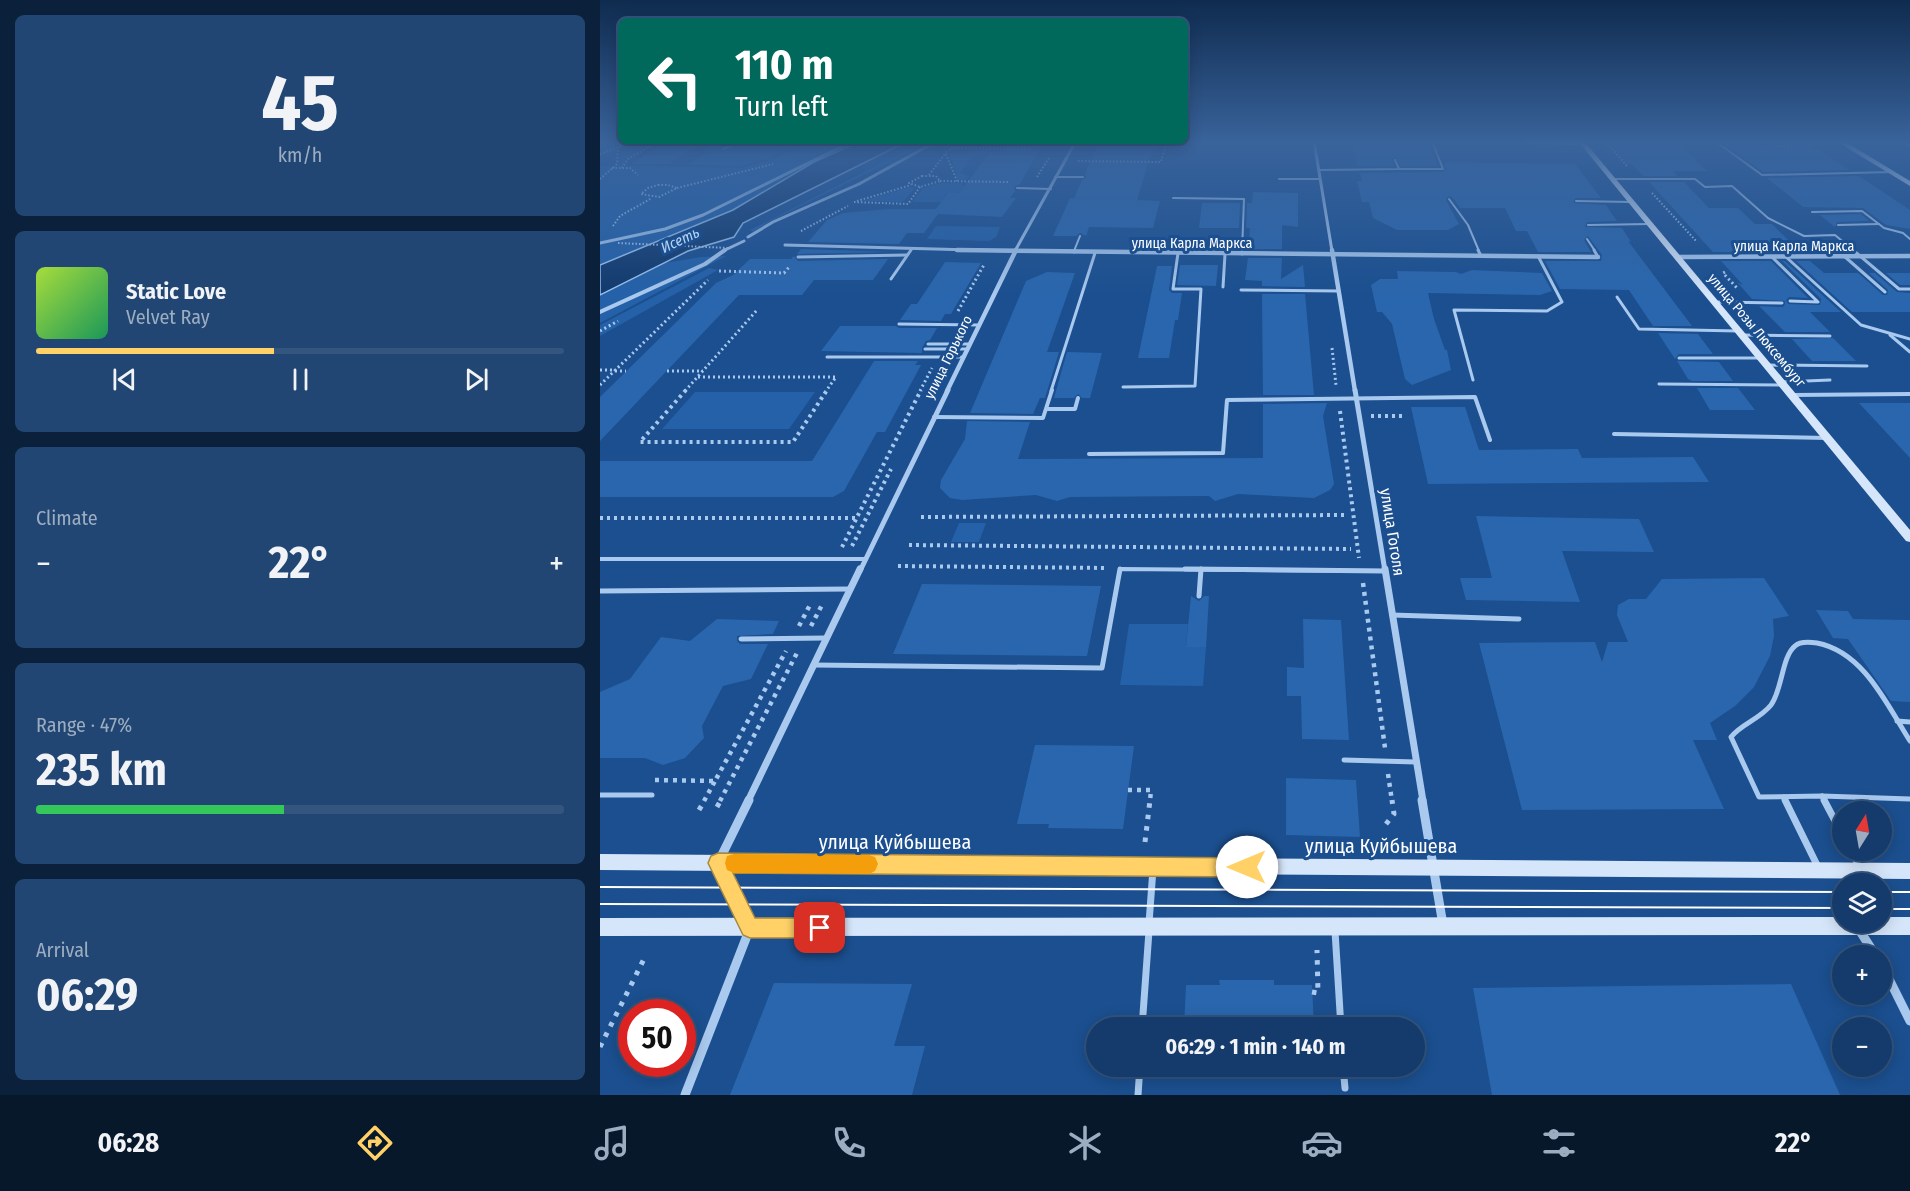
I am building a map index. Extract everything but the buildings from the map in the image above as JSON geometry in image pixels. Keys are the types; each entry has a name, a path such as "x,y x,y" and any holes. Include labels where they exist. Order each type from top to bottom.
{"main road":[{"name":"улица Розы Люксембург","path":"1623,192 1910,538"},
{"name":"улица Куйбышева","path":"600,862 1910,871"},
{"path":"600,927 1832,925"},
{"path":"1892,926 1910,926"}],"street":[{"path":"600,243 665,229 703,215 749,192"},
{"path":"748,237 773,222 841,192"},
{"name":"улица Горького","path":"718,863 1014,251 1049,192"},
{"name":"улица Гоголя","path":"1322,192 1443,927"},
{"path":"600,312 705,264 728,248 744,242"},
{"name":"улица Карла Маркса","path":"785,244 1095,253 1598,257"},
{"name":"улица Карла Маркса","path":"1677,257 1910,256"},
{"path":"685,1095 750,928 718,863"},
{"path":"1892,985 1910,1020"}],"lane":[{"path":"1739,192 1768,218 1804,236 1835,236 1899,289 1910,289"},
{"path":"1173,198 1244,199 1242,254"},
{"path":"1449,200 1468,225 1481,256"},
{"path":"1576,201 1631,202"},
{"path":"1812,212 1862,212 1879,224 1910,238"},
{"path":"1588,225 1649,224"},
{"path":"1838,225 1879,224"},
{"path":"1074,252 1080,236"},
{"path":"1587,239 1598,257"},
{"path":"891,279 912,248"},
{"path":"934,417 1043,418 1095,253"},
{"path":"1123,387 1195,386 1201,289 1173,289 1178,253"},
{"path":"1222,287 1225,254"},
{"path":"798,257 907,255"},
{"path":"1473,380 1454,310 1546,311 1562,302 1538,256"},
{"path":"1786,256 1861,325 1910,339"},
{"path":"1844,256 1885,292"},
{"path":"1772,257 1818,302 1790,302"},
{"path":"1241,290 1339,291"},
{"path":"1617,297 1639,329 1830,336"},
{"path":"1715,302 1782,303"},
{"path":"899,324 978,325"},
{"path":"1888,333 1910,352"},
{"path":"928,344 968,346"},
{"path":"925,349 968,346"},
{"path":"827,357 963,357"},
{"path":"1680,358 1867,366"},
{"path":"1659,384 1783,384 1830,380"},
{"path":"1792,395 1910,394"},
{"path":"1089,453 1223,453 1227,400 1475,397 1490,440"},
{"path":"1047,409 1075,409 1078,398"},
{"path":"1614,434 1829,438"},
{"path":"600,559 865,559"},
{"path":"813,665 1102,668 1120,569 1384,571"},
{"path":"1199,596 1201,569"},
{"path":"600,591 850,589"},
{"path":"1392,615 1519,619"},
{"path":"741,639 826,638"},
{"path":"1910,741 1857,663 1833,645 1803,642 1794,645 1789,652 1785,675 1776,697 1760,716 1734,732 1731,737 1759,797 1822,796 1910,799"},
{"path":"1897,722 1910,722"},
{"path":"1344,760 1416,762"},
{"path":"600,795 652,795"},
{"path":"1822,796 1832,815"},
{"path":"1784,797 1820,872"},
{"path":"1857,861 1862,871"},
{"path":"1143,1017 1154,867"},
{"path":"1334,927 1340,1017"},
{"path":"1138,1095 1139,1077"},
{"path":"1344,1077 1345,1088"}],"path":[{"path":"641,192 644,197 653,197 672,192"},
{"path":"887,192 854,202 908,204 916,192"},
{"path":"1651,192 1702,247"},
{"path":"620,216 653,197"},
{"path":"618,243 728,248"},
{"path":"950,325 989,256"},
{"path":"600,385 708,280 723,273 784,273 798,257"},
{"path":"1725,272 1723,273 1750,302"},
{"path":"698,377 836,377 794,442 640,442 758,309"},
{"path":"1331,344 1394,814 1386,824"},
{"path":"836,559 937,357"},
{"path":"600,370 626,371"},
{"path":"667,371 703,371"},
{"path":"845,559 894,464"},
{"path":"921,518 1347,515"},
{"path":"600,518 857,518"},
{"path":"909,545 1351,549"},
{"path":"898,566 1120,569"},
{"path":"717,807 830,588"},
{"path":"699,810 818,589"},
{"path":"646,780 715,781"},
{"path":"1128,789 1150,790 1145,842"},
{"path":"1312,992 1318,993 1317,950"},
{"path":"600,1047 646,955"}],"shaded area":[{"path":"600,192 763,192 733,210 600,265"},
{"path":"829,192 768,222 753,232 750,230"},
{"path":"892,192 911,192 903,202 862,201"},
{"path":"920,192 959,192 947,193 945,196 948,202 912,202"},
{"path":"936,226 1000,227 996,237 989,241 927,239"},
{"path":"726,256 600,323 600,295 665,263 701,257"},
{"path":"709,268 718,270 600,336 600,325"},
{"path":"695,392 815,392 789,429 662,429"},
{"path":"959,523 986,523 979,542 951,542"},
{"path":"1129,624 1188,624 1186,647 1206,647 1203,686 1120,685"}],"water":[{"name":"Исеть","path":"763,192 805,192 743,223 734,237 688,251 600,295 600,265 733,210"}],"tram line":[{"path":"600,887 1832,892"},
{"path":"1892,892 1910,892"},
{"path":"600,904 1832,908"},
{"path":"1892,909 1910,909"}],"slow traffic":[{"path":"734,863 869,864"}],"route":[{"path":"820,928 750,928 718,863 1247,867"}]}
